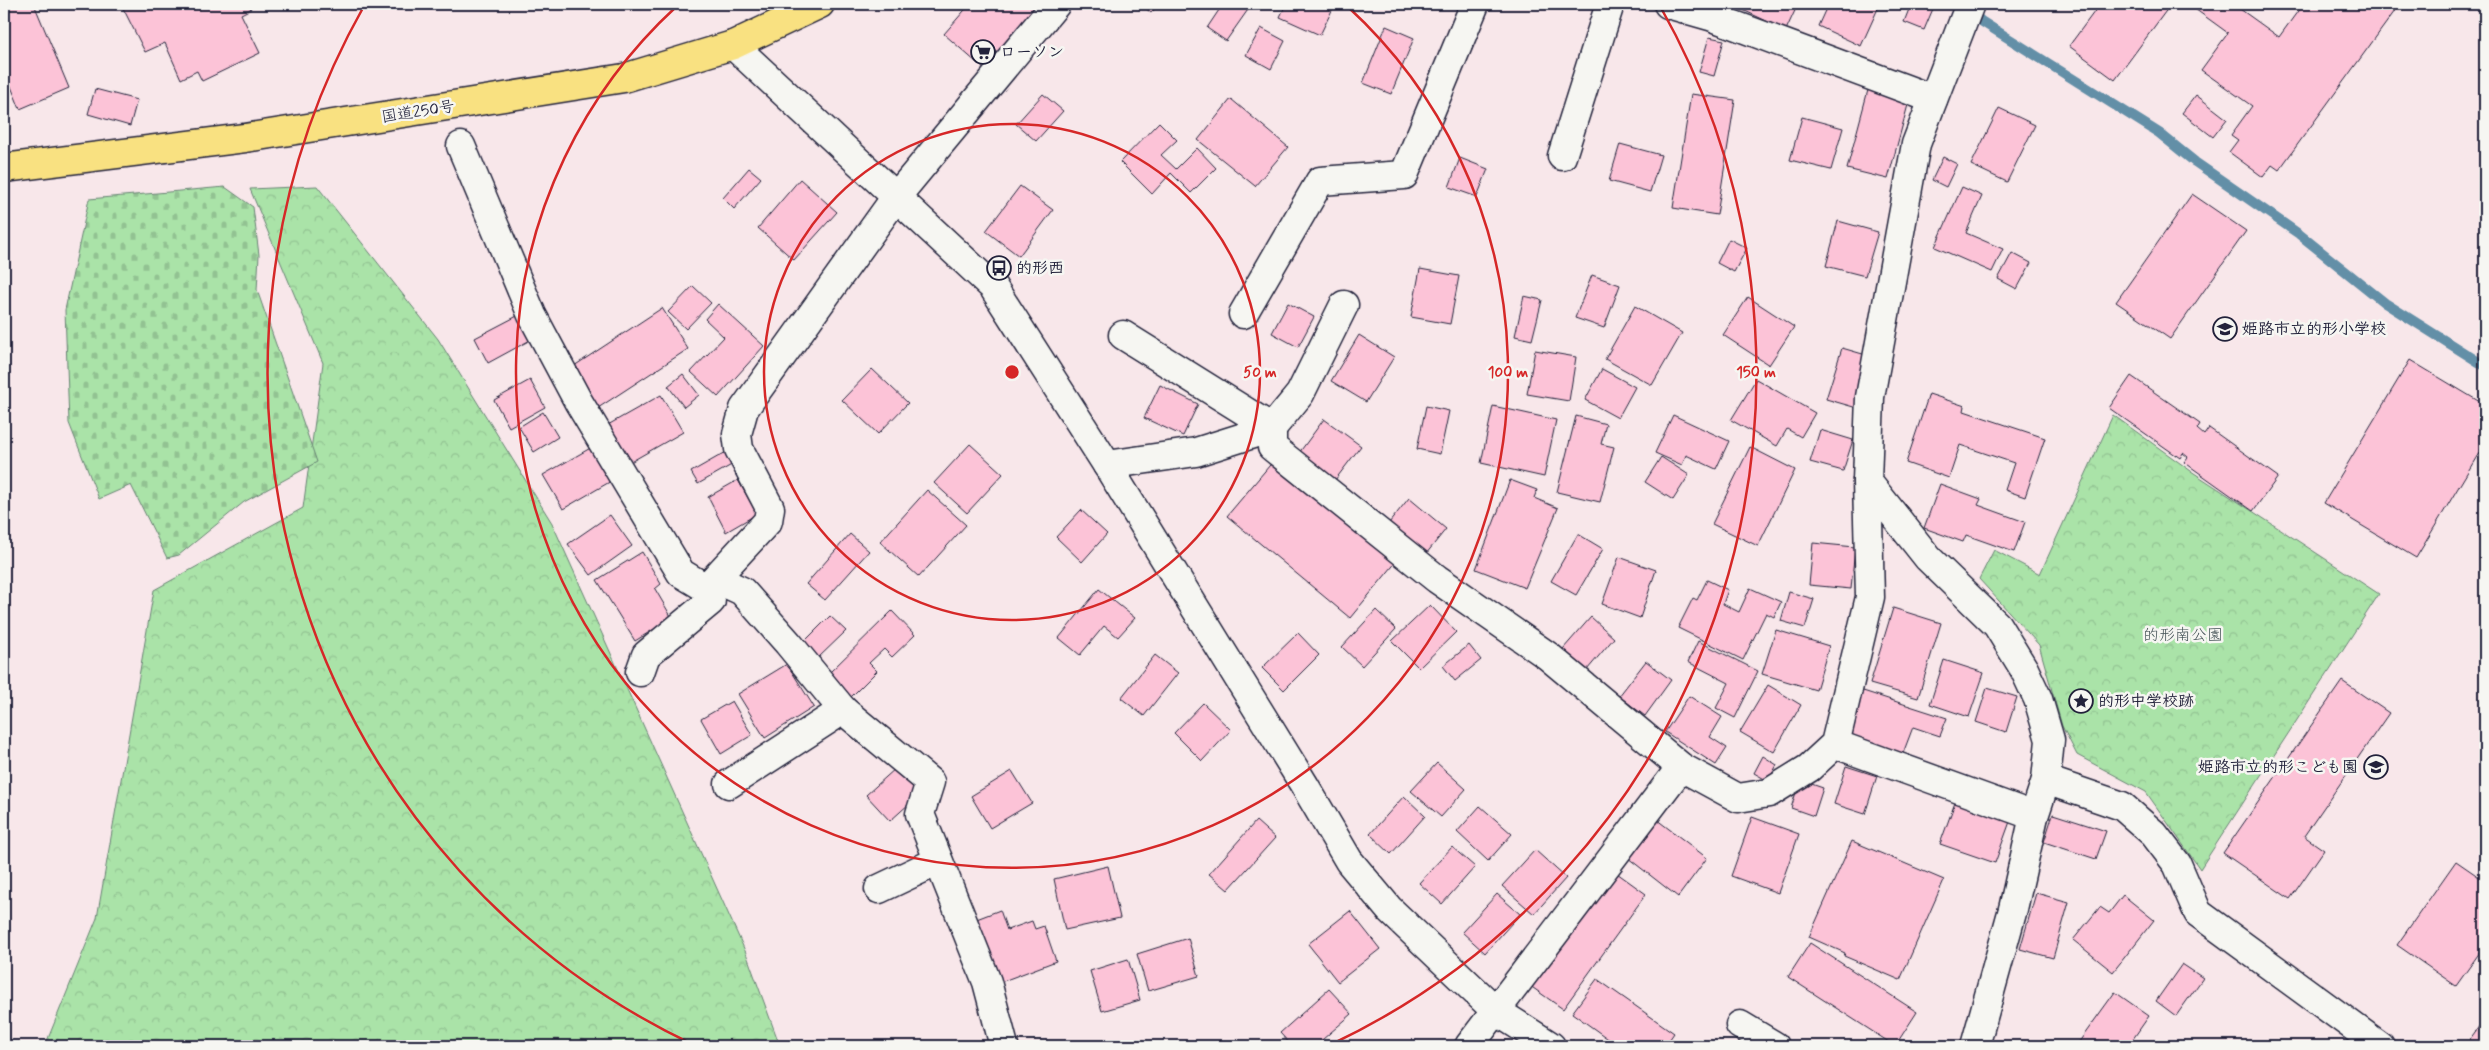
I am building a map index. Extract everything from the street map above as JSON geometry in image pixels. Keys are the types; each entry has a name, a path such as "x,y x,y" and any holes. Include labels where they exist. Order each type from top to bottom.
{"highway":[{"name":"国道250号","path":"4,168 244,138 624,78 733,44 820,4"}],"street":[{"path":"640,672 646,655 711,601 711,583 768,521 770,508 740,449 737,434 744,410 896,197 1056,4"},
{"path":"1243,314 1320,181 1404,175 1475,4"},
{"path":"1562,156 1610,4"},
{"path":"1668,4 1713,10 1933,100"},
{"path":"1272,428 1272,447 1437,579 1548,656 1681,767 1738,798 1770,793 1809,768 1835,744 1870,597 1867,481 1870,398 1916,144 1970,4"},
{"path":"733,44 993,287 1107,464 1349,861 1389,909 1496,1011 1551,1046"},
{"path":"461,146 525,301 578,401 681,573 742,591 788,642 844,710 930,782 920,814 987,982 1004,1046"},
{"path":"1107,464 1196,452 1272,428 1300,394 1344,306"},
{"path":"1123,335 1272,428"},
{"path":"1867,481 1928,558 1997,626 2024,669 2038,699 2050,740 2046,780 2034,816 2013,909 1975,1046"},
{"path":"729,784 844,710"},
{"path":"1835,744 2034,816"},
{"path":"1469,1046 1681,767"},
{"path":"2046,780 2122,806 2154,834 2176,864 2198,913 2380,1046"},
{"path":"879,889 938,861"},
{"path":"1740,1025 1775,1046"}],"green space":[{"path":"317,186 438,339 552,523 746,953 780,1046 45,1046 97,918 154,590 303,508 323,363 250,189"},
{"path":"225,187 253,207 259,255 257,290 317,462 244,502 179,555 167,558 131,485 99,499 69,423 65,310 89,199"},
{"name":"的形南公園","path":"2113,415 2191,471 2379,594 2200,869 2146,792 2077,755 2062,726 2039,645 1979,579 1994,550 2040,574"}],"building":[{"path":"4,4 34,4 69,88 20,109 4,69"},
{"path":"121,4 248,4 251,9 241,14 260,53 202,81 197,71 181,79 165,43 145,52"},
{"name":"ローソン","path":"970,4 1043,4 985,70 944,34"},
{"path":"1141,4 1159,4 1151,13"},
{"path":"1223,4 1252,4 1226,41 1207,28"},
{"path":"1286,4 1335,4 1320,35 1280,17"},
{"path":"1746,4 1798,4 1786,30 1743,10"},
{"path":"1828,4 1880,4 1861,46 1818,26"},
{"path":"1911,4 1935,4 1924,30 1904,22"},
{"path":"2100,4 2171,4 2115,80 2069,46"},
{"path":"2188,4 2233,4 2279,37 2303,4 2309,6 2311,4 2400,4 2279,170 2272,165 2263,177 2229,152 2238,140 2231,135 2252,106 2201,70 2228,33"},
{"path":"1386,26 1414,38 1391,94 1363,83"},
{"path":"1261,28 1285,41 1271,69 1246,55"},
{"path":"1709,37 1724,40 1714,76 1699,72"},
{"path":"95,89 137,100 130,126 88,114"},
{"path":"1868,90 1909,101 1888,179 1847,169"},
{"path":"1043,94 1063,111 1036,141 1016,124"},
{"path":"1691,94 1735,100 1717,215 1673,208"},
{"path":"2196,95 2227,119 2213,137 2182,113"},
{"path":"1231,99 1288,147 1255,186 1198,140"},
{"path":"1999,108 2035,125 2007,182 1971,165"},
{"path":"1802,117 1843,128 1831,170 1790,160"},
{"path":"1159,122 1177,140 1161,155 1176,169 1197,148 1216,168 1191,193 1171,173 1152,194 1120,162"},
{"path":"1620,144 1661,155 1650,192 1609,181"},
{"path":"1943,157 1957,164 1946,187 1932,180"},
{"path":"1460,158 1488,169 1477,197 1449,187"},
{"path":"749,168 761,178 734,209 723,198"},
{"path":"800,179 837,212 794,260 758,228"},
{"path":"1020,186 1053,210 1019,256 986,231"},
{"path":"1962,187 1982,196 1966,233 2003,249 1992,272 1935,247"},
{"path":"2192,194 2246,231 2170,339 2116,302"},
{"path":"1838,221 1878,232 1865,276 1826,266"},
{"path":"1729,239 1747,248 1734,272 1717,263"},
{"path":"2012,253 2031,263 2017,289 1998,279"},
{"path":"1420,269 1459,276 1450,324 1411,317"},
{"path":"1592,275 1620,285 1604,328 1575,318"},
{"path":"693,286 711,303 686,329 668,312"},
{"path":"1524,296 1542,300 1532,340 1515,336"},
{"path":"1748,297 1794,327 1769,365 1723,335"},
{"path":"1288,303 1314,317 1298,347 1272,333"},
{"path":"718,304 764,346 718,397 691,372 724,337 705,319"},
{"path":"1635,306 1682,333 1652,385 1605,359"},
{"path":"662,308 688,349 598,408 571,368"},
{"path":"521,314 534,338 488,363 475,338"},
{"path":"1359,335 1394,357 1366,402 1331,381"},
{"path":"1842,348 1873,357 1857,408 1826,399"},
{"path":"1535,350 1576,357 1569,401 1527,394"},
{"path":"2410,360 2485,405 2485,443 2416,558 2324,503"},
{"path":"872,369 908,403 878,434 842,400"},
{"path":"1602,369 1635,387 1618,418 1585,400"},
{"path":"683,374 699,395 684,407 668,386"},
{"path":"2131,376 2200,424 2197,429 2204,435 2209,428 2278,477 2253,511 2184,462 2188,457 2183,453 2180,458 2109,408"},
{"path":"1756,379 1815,413 1801,437 1787,429 1777,446 1731,420"},
{"path":"530,380 545,407 509,427 494,400"},
{"path":"1160,385 1198,404 1183,436 1144,418"},
{"path":"1929,394 1965,406 1964,411 2045,438 2025,497 2005,490 2014,463 1960,445 1949,478 1906,463"},
{"path":"661,395 683,432 627,464 606,426"},
{"path":"1426,406 1449,411 1440,454 1417,449"},
{"path":"1493,406 1556,420 1544,477 1481,463"},
{"path":"543,412 558,437 534,452 519,427"},
{"path":"1673,415 1729,441 1716,469 1686,455 1682,465 1655,453"},
{"path":"1576,416 1606,424 1601,444 1614,447 1600,502 1557,492"},
{"path":"1324,419 1361,446 1335,480 1299,453"},
{"path":"1820,430 1853,440 1843,471 1810,462"},
{"path":"970,444 1003,474 967,513 934,483"},
{"path":"594,446 613,480 563,509 543,475"},
{"path":"1750,447 1795,470 1758,546 1712,524"},
{"path":"728,451 735,463 698,484 691,472"},
{"path":"1661,457 1689,475 1673,500 1645,482"},
{"path":"1275,459 1397,561 1350,618 1227,516"},
{"path":"738,480 757,514 726,532 708,497"},
{"path":"1510,480 1537,490 1534,498 1558,508 1525,588 1476,569"},
{"path":"1940,484 1981,499 1978,505 2025,522 2014,552 1966,535 1963,542 1924,528"},
{"path":"927,490 966,525 919,577 880,542"},
{"path":"1409,498 1446,529 1426,554 1389,523"},
{"path":"1081,510 1107,534 1082,562 1056,537"},
{"path":"610,515 632,546 591,575 568,544"},
{"path":"850,534 869,551 825,600 806,584"},
{"path":"1578,534 1603,549 1576,595 1551,581"},
{"path":"1813,543 1855,547 1851,589 1809,585"},
{"path":"642,552 661,584 655,589 672,618 635,641 597,580"},
{"path":"1619,557 1656,570 1640,618 1602,604"},
{"path":"1707,580 1728,590 1723,604 1739,612 1750,588 1781,602 1774,617 1766,613 1743,660 1678,628 1693,598 1697,600"},
{"path":"1099,589 1135,618 1118,637 1104,626 1080,655 1059,638"},
{"path":"1789,592 1814,599 1805,628 1781,621"},
{"path":"1430,605 1456,632 1419,668 1392,641"},
{"path":"1893,608 1941,623 1918,698 1870,684"},
{"path":"1376,610 1396,629 1362,666 1342,647"},
{"path":"892,611 915,635 892,657 884,649 869,663 877,671 850,698 827,675"},
{"path":"830,616 846,631 817,659 802,644"},
{"path":"1591,617 1614,638 1587,670 1563,649"},
{"path":"1776,630 1829,646 1816,690 1762,674"},
{"path":"1298,633 1319,655 1284,690 1262,668"},
{"path":"1698,641 1758,671 1735,718 1716,708 1729,683 1688,662"},
{"path":"1469,645 1481,660 1455,681 1443,666"},
{"path":"1155,655 1178,673 1144,716 1121,698"},
{"path":"1944,660 1984,673 1969,717 1930,704"},
{"path":"1646,661 1671,680 1645,716 1619,696"},
{"path":"787,664 814,707 765,738 738,694"},
{"path":"2342,681 2389,713 2304,836 2324,850 2290,899 2223,853"},
{"path":"1768,685 1801,705 1774,752 1740,732"},
{"path":"1987,688 2017,697 2006,732 1976,722"},
{"path":"1860,690 1947,718 1940,736 1913,727 1902,756 1844,737"},
{"path":"1689,696 1722,717 1710,737 1727,748 1716,765 1665,732"},
{"path":"732,701 752,735 721,754 701,719"},
{"path":"1203,703 1231,730 1202,761 1174,733"},
{"path":"1763,756 1777,765 1768,781 1754,773"},
{"path":"1437,763 1466,789 1441,817 1411,791"},
{"path":"1846,766 1877,776 1865,814 1834,804"},
{"path":"896,768 920,794 890,821 866,795"},
{"path":"1012,771 1032,803 990,828 971,796"},
{"path":"1800,780 1823,788 1814,816 1791,808"},
{"path":"1404,796 1425,816 1391,854 1370,834"},
{"path":"1957,797 2012,816 1995,863 1940,844"},
{"path":"1480,806 1512,834 1488,861 1457,832"},
{"path":"2053,814 2106,831 2096,859 2044,842"},
{"path":"1652,816 1707,858 1678,897 1623,854"},
{"path":"1752,817 1799,834 1778,893 1731,876"},
{"path":"1256,821 1275,838 1228,890 1209,874"},
{"path":"1852,841 1944,880 1900,980 1844,956 1845,953 1809,937"},
{"path":"1452,847 1475,867 1442,904 1419,883"},
{"path":"1535,850 1566,878 1534,914 1502,886"},
{"path":"2456,861 2485,881 2485,945 2456,986 2397,945"},
{"path":"1108,866 1120,918 1065,930 1054,879"},
{"path":"1610,868 1646,894 1563,1009 1526,983"},
{"path":"2036,893 2069,902 2053,958 2020,949"},
{"path":"1497,894 1520,914 1485,953 1462,932"},
{"path":"2123,895 2154,920 2113,972 2073,940 2100,907 2109,913"},
{"path":"1000,910 1007,930 1032,921 1035,929 1044,926 1056,961 998,983 974,920"},
{"path":"1350,911 1380,949 1338,982 1308,944"},
{"path":"1188,938 1199,976 1148,991 1137,954"},
{"path":"1810,943 1917,1012 1895,1046 1788,977"},
{"path":"1128,959 1140,1000 1102,1011 1090,971"},
{"path":"2182,964 2203,978 2176,1016 2156,1001"},
{"path":"1597,979 1674,1033 1665,1046 1618,1046 1572,1013"},
{"path":"1329,989 1352,1014 1315,1046 1292,1046 1280,1033"},
{"path":"2115,992 2149,1016 2128,1046 2076,1046"},
{"path":"2485,1018 2485,1046 2465,1046"}],"waterway":[{"path":"1969,9 1981,21 2159,133 2195,162 2299,234 2385,303 2485,366"}],"place":[{"name":"ローソン","path":"983,52"},
{"name":"的形西","path":"999,268"},
{"name":"姫路市立的形小学校","path":"2225,329"},
{"name":"的形中学校跡","path":"2081,701"},
{"name":"姫路市立的形こども園","path":"2376,767"}]}
